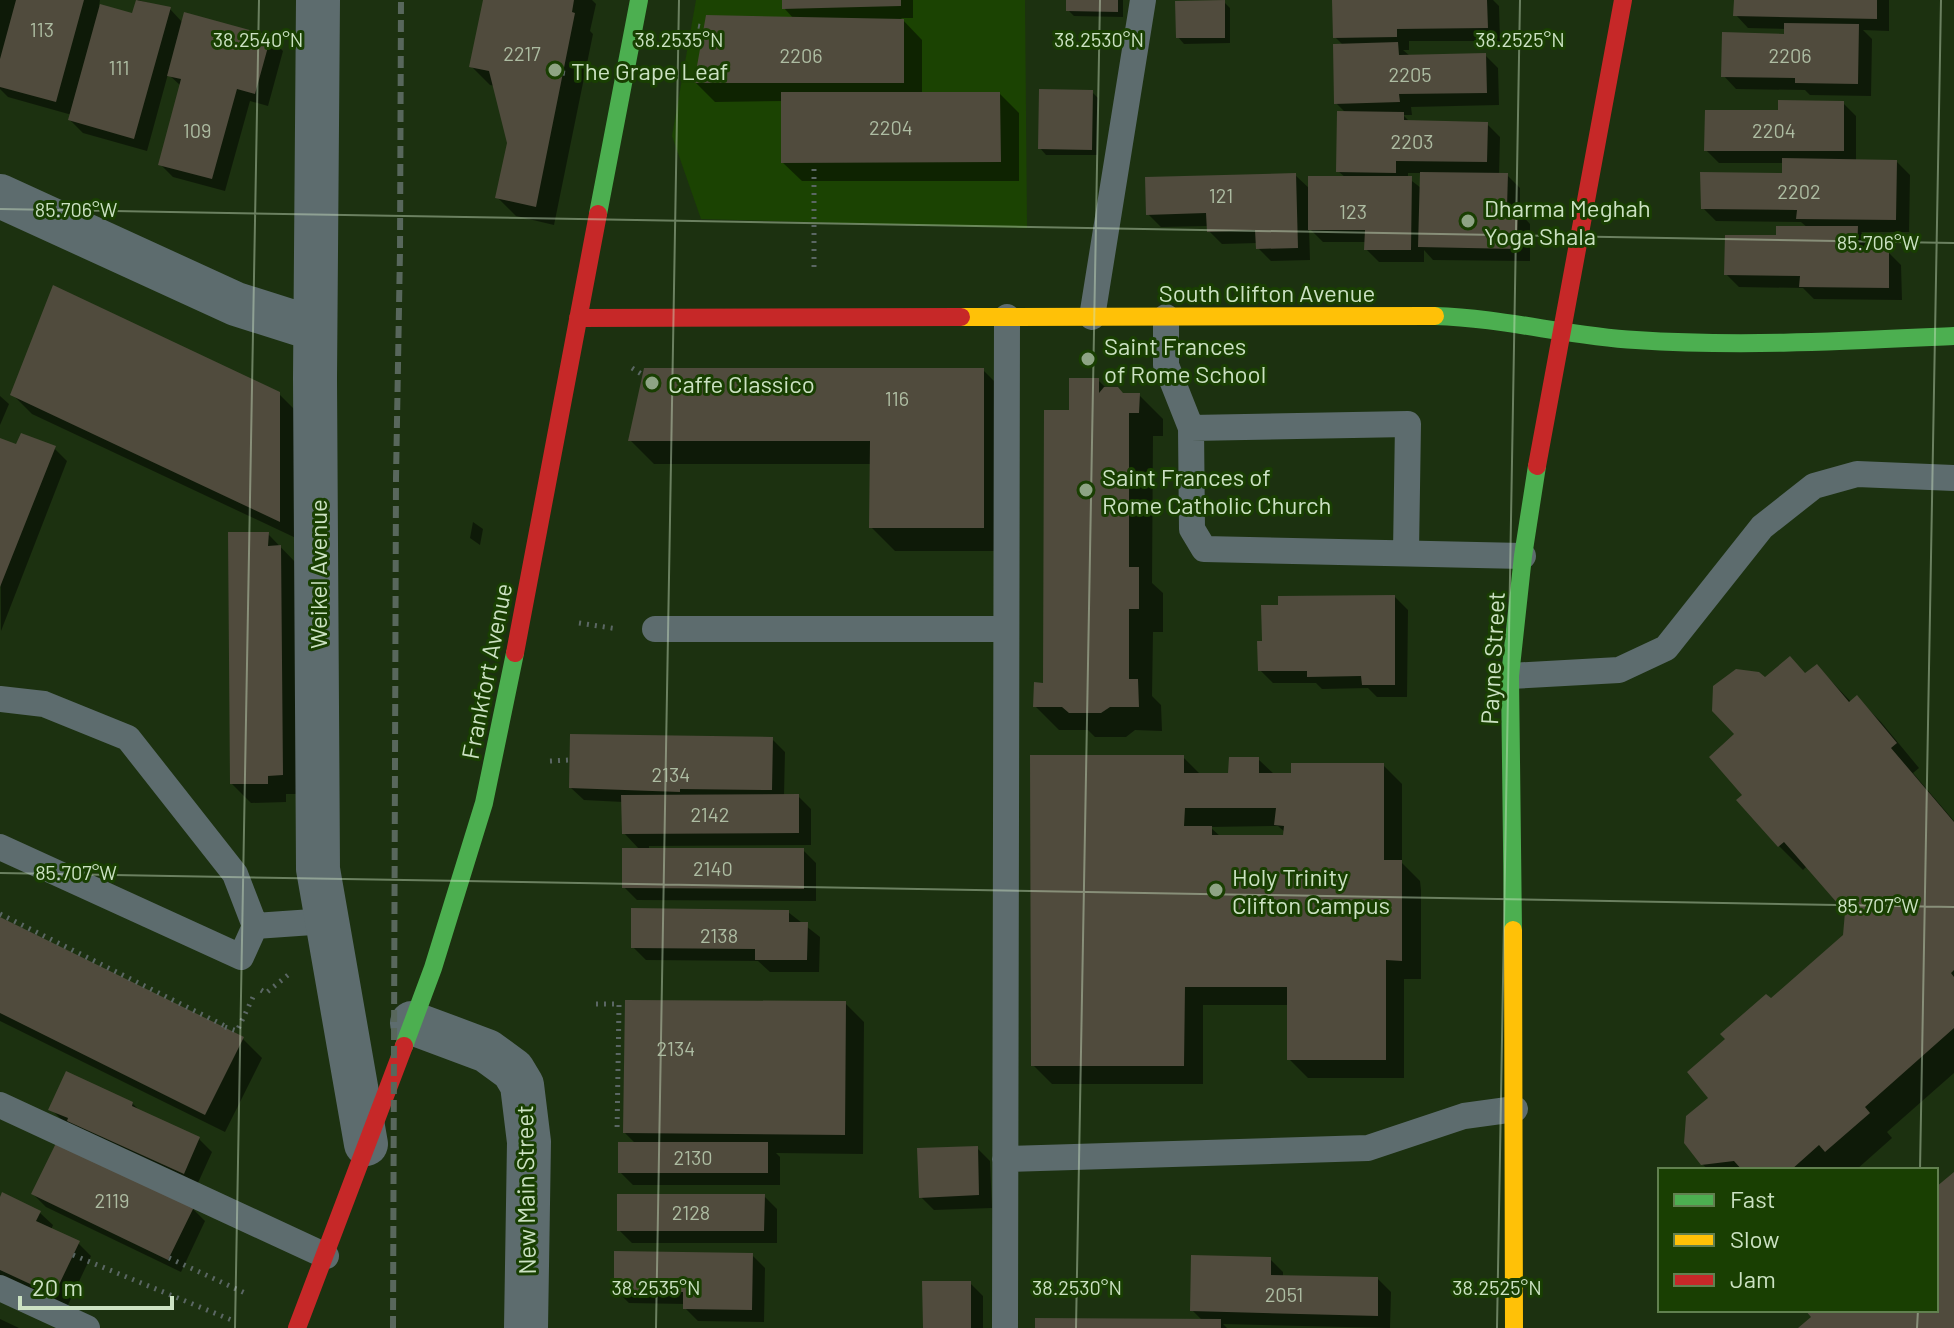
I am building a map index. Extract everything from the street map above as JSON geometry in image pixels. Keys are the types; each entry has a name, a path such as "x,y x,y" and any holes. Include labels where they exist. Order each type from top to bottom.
{"street":[{"name":"Weikel Avenue","path":"318,0 315,329 318,869 366,1144"},
{"name":"Frankfort Avenue","path":"297,1328 433,968 484,803 515,656 639,0"},
{"name":"Payne Street","path":"1514,1328 1510,676 1523,556 1543,424 1623,0"},
{"path":"0,196 236,304 315,329"},
{"name":"South Clifton Avenue","path":"578,318 1458,316 1632,340 1789,343 1954,336"},
{"name":"New Main Street","path":"412,1023 487,1051 513,1070 522,1085 529,1142 526,1328"}],"lane":[{"path":"1092,317 1143,0"},
{"path":"1005,1328 1007,317"},
{"path":"1166,317 1166,365 1191,428 1192,529 1204,549 1523,556"},
{"path":"1191,428 1408,424 1406,552"},
{"path":"1510,676 1619,670 1666,648 1762,527 1814,486 1857,474 1954,478"},
{"path":"655,629 1006,629"},
{"path":"0,699 44,704 128,738 235,874 255,926 241,957 0,847"},
{"path":"255,926 327,921"},
{"path":"0,1105 326,1256"},
{"path":"1005,1159 1368,1148 1464,1116 1515,1109"},
{"path":"0,1288 87,1328"}],"path":[{"path":"814,163 814,267"},
{"path":"627,366 643,375"},
{"path":"579,623 621,629"},
{"path":"550,761 570,760"},
{"path":"0,914 237,1031 257,989"},
{"path":"266,993 289,973"},
{"path":"596,1004 619,1004 619,1130"},
{"path":"73,1255 234,1321"},
{"path":"169,1258 245,1293"}],"shaded area":[{"path":"696,0 1025,0 1027,228 701,219 672,136"}],"building":[{"path":"16,0 84,0 56,102 0,87 0,59"},
{"path":"136,0 171,7 134,139 68,120 100,4 132,13"},
{"path":"483,0 574,0 572,12 575,13 536,207 495,198 507,143 489,71 469,67"},
{"path":"782,0 901,0 901,6 782,9"},
{"path":"1066,0 1118,0 1118,12 1066,11"},
{"path":"1225,0 1225,38 1176,38 1175,1"},
{"path":"1332,0 1487,0 1488,28 1397,29 1397,37 1333,38"},
{"path":"1734,0 1877,0 1877,19 1733,16"},
{"path":"184,12 271,36 255,94 237,89 212,179 158,165 181,79 167,76"},
{"path":"706,15 904,19 904,83 694,83"},
{"path":"1784,23 1859,24 1858,84 1795,83 1795,78 1721,77 1722,32 1784,34"},
{"path":"1398,42 1399,55 1486,53 1487,93 1399,94 1400,102 1334,104 1333,44"},
{"path":"1039,89 1093,90 1092,150 1038,149"},
{"path":"781,92 1000,92 1001,162 781,163"},
{"path":"1778,100 1844,101 1844,151 1704,151 1705,110 1778,110"},
{"path":"1337,111 1404,112 1404,120 1488,122 1487,162 1396,161 1396,173 1336,172"},
{"path":"1782,158 1897,160 1896,220 1796,219 1797,210 1701,209 1700,172 1782,173"},
{"name":"Dharma Meghah Yoga Shala","path":"1420,172 1508,173 1507,208 1518,209 1517,249 1418,247"},
{"path":"1296,173 1298,248 1256,249 1255,230 1207,232 1206,213 1146,215 1145,177"},
{"path":"1308,176 1412,176 1411,250 1364,250 1365,230 1308,230"},
{"path":"1776,226 1858,226 1857,250 1889,250 1889,288 1799,287 1800,276 1724,275 1725,235 1776,235"},
{"path":"53,285 280,392 280,522 10,395"},
{"path":"644,368 984,368 984,528 869,528 870,441 628,441"},
{"name":"Saint Frances of Rome Catholic Church","path":"1069,378 1099,378 1099,393 1104,387 1118,387 1123,393 1140,393 1139,413 1129,413 1129,567 1139,567 1139,609 1129,609 1129,679 1138,679 1139,707 1110,707 1101,713 1069,713 1062,707 1033,707 1034,682 1043,683 1044,410 1069,410"},
{"path":"21,433 56,446 0,587 0,438 16,444"},
{"path":"228,532 269,532 268,546 281,545 283,775 268,776 268,784 230,784"},
{"path":"1395,595 1395,685 1362,685 1361,676 1307,677 1307,671 1258,671 1257,641 1262,641 1261,605 1278,605 1278,596"},
{"path":"1790,656 1805,673 1817,664 1849,702 1857,695 1897,743 1891,748 1954,822 1954,970 1951,973 1954,977 1954,1028 1865,1107 1870,1113 1825,1152 1819,1145 1793,1168 1740,1168 1734,1161 1701,1165 1684,1143 1686,1116 1708,1098 1687,1072 1725,1039 1720,1034 1766,994 1771,998 1843,935 1845,912 1784,842 1778,847 1736,800 1742,795 1709,757 1734,734 1712,711 1713,686 1736,669 1759,672 1765,677"},
{"path":"570,734 773,737 772,790 680,789 680,792 569,788"},
{"name":"Holy Trinity Clifton Campus","path":"1030,755 1184,755 1184,773 1228,773 1229,757 1259,757 1259,773 1291,773 1291,763 1384,763 1384,860 1402,860 1402,961 1386,960 1386,1060 1287,1060 1287,987 1185,987 1184,1066 1031,1066","holes":["1185,808 1276,808 1274,825 1284,826 1283,835 1212,835 1212,826 1184,826"]},
{"path":"799,794 799,833 622,834 621,795"},
{"path":"622,848 804,848 804,889 622,888"},
{"path":"631,908 789,910 789,922 808,922 807,960 755,960 755,949 631,948"},
{"path":"0,917 244,1037 205,1115 0,1013"},
{"path":"625,1000 846,1001 845,1135 623,1133"},
{"path":"66,1071 200,1137 184,1174 48,1110"},
{"path":"60,1135 194,1207 168,1260 31,1194"},
{"path":"618,1142 768,1142 768,1173 618,1173"},
{"path":"978,1146 979,1195 919,1198 917,1148"},
{"path":"1954,1172 1954,1328 1798,1328 1811,1317 1807,1312 1938,1312 1938,1185"},
{"path":"2,1192 41,1211 36,1221 80,1241 54,1295 0,1270"},
{"path":"617,1194 765,1194 764,1231 617,1231"},
{"path":"614,1251 753,1253 752,1310 683,1309 683,1292 614,1291"},
{"path":"1191,1255 1271,1257 1271,1275 1378,1277 1378,1316 1190,1311"},
{"path":"922,1281 971,1281 971,1328 923,1328"},
{"path":"1035,1318 1221,1319 1221,1328 1035,1328"}],"railway":[{"path":"393,1328 401,0"}],"traffic: fast":[{"path":"598,214 639,0"},
{"path":"1435,316 1611,338 1676,342 1795,342 1954,336"},
{"path":"1513,930 1510,676 1523,556 1537,466"},
{"path":"404,1046 433,968 484,803 515,653"}],"traffic: slow":[{"path":"961,317 1435,316"},
{"path":"1513,930 1514,1328"}],"traffic: jam":[{"path":"1537,466 1623,0"},
{"path":"515,653 598,214"},
{"path":"578,318 961,317"},
{"path":"297,1328 404,1046"}],"place":[{"name":"The Grape Leaf","path":"555,70"},
{"name":"Dharma Meghah Yoga Shala","path":"1468,221"},
{"name":"Saint Frances of Rome School","path":"1088,359"},
{"name":"Caffe Classico","path":"652,383"},
{"name":"Saint Frances of Rome Catholic Church","path":"1086,490"},
{"name":"Holy Trinity Clifton Campus","path":"1216,890"}]}
